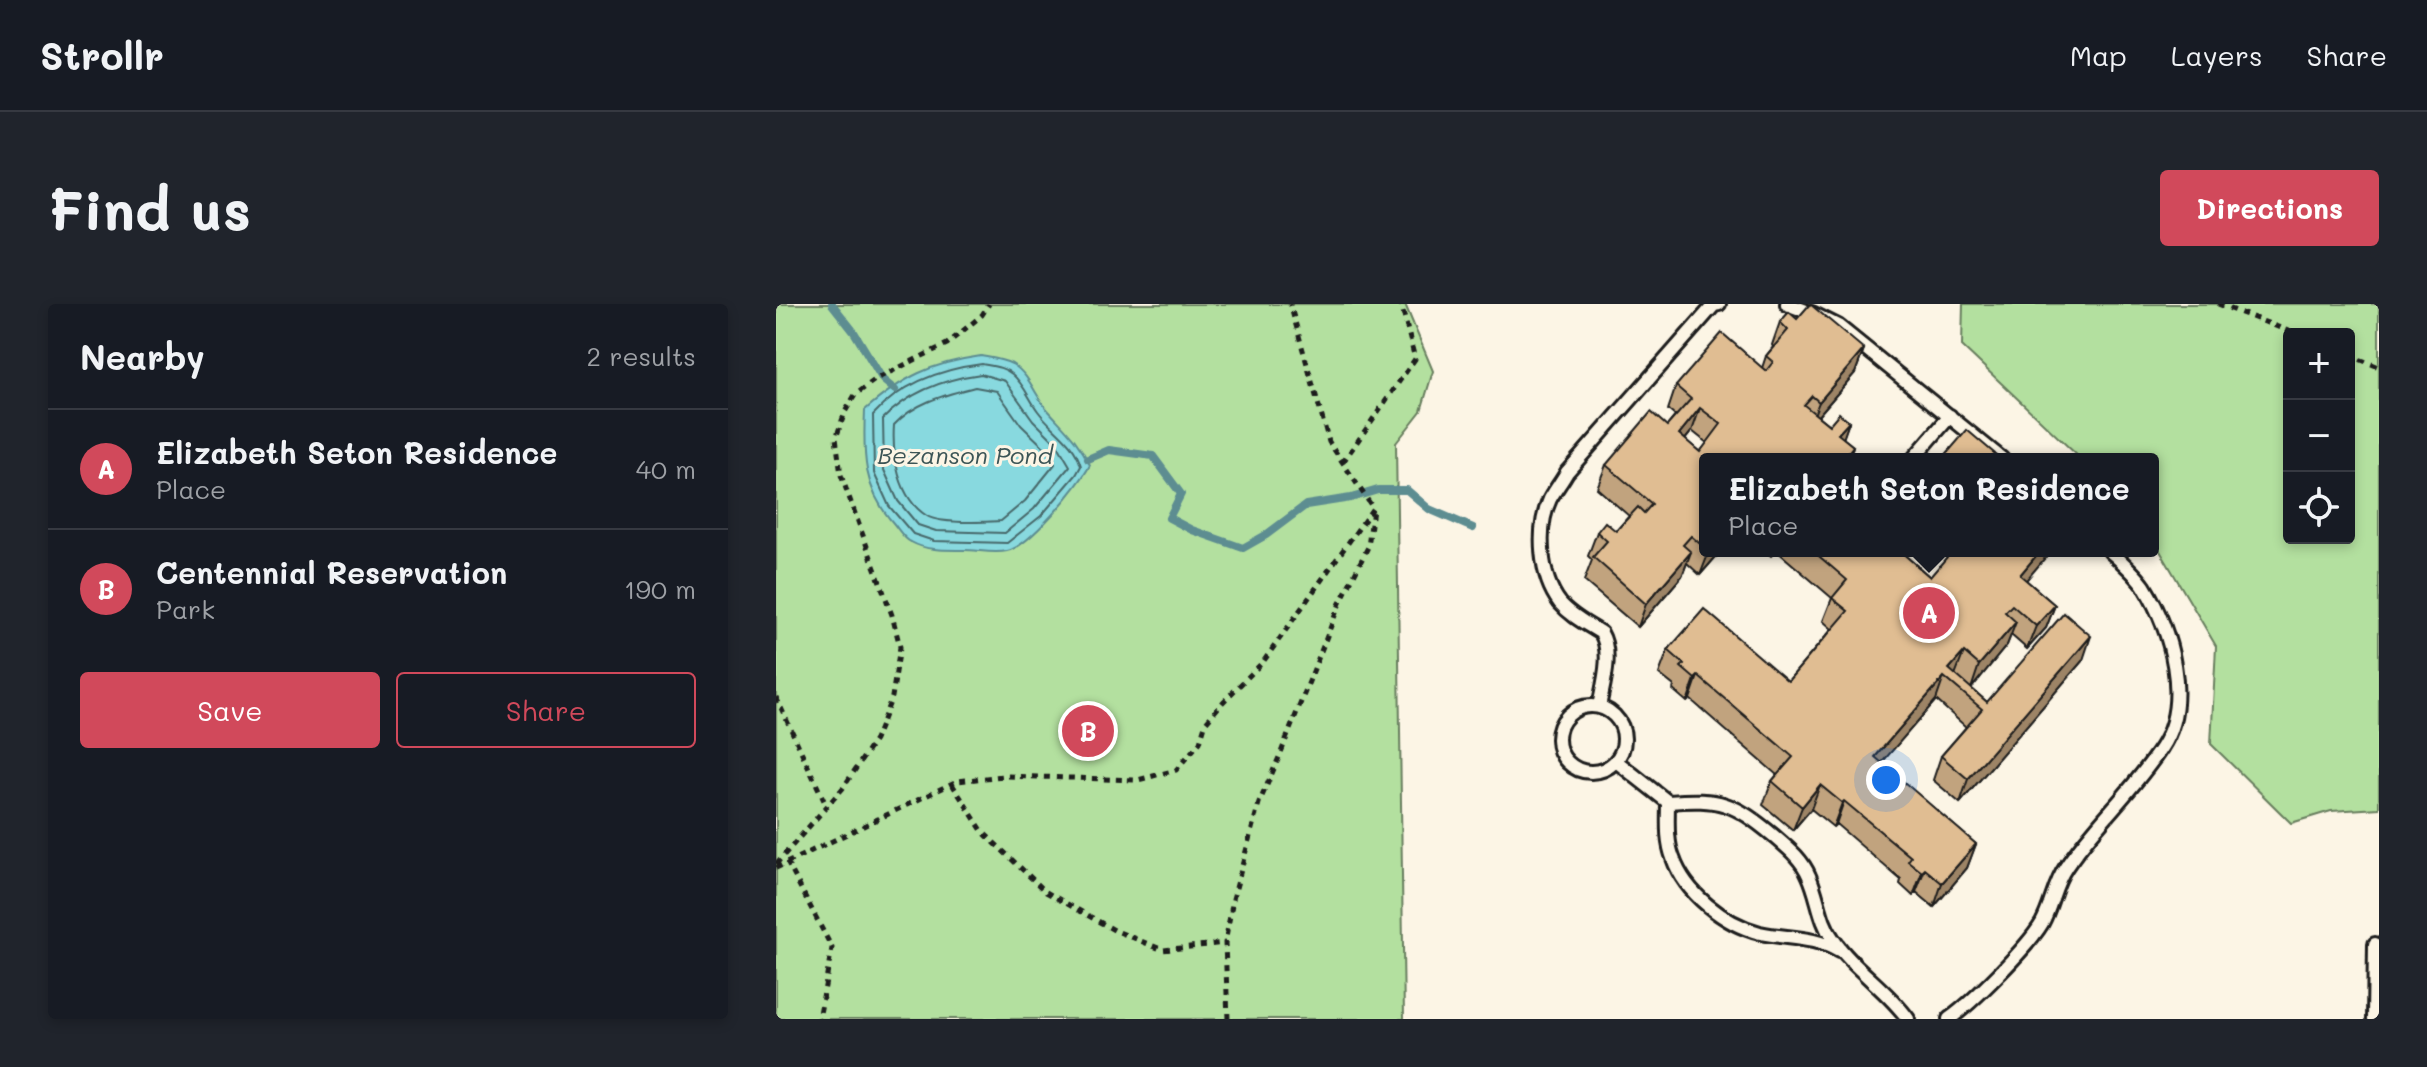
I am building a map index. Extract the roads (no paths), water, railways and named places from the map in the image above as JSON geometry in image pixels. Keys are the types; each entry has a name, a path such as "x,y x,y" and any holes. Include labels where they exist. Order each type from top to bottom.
{"lane":[{"path":"1599,707 1606,656 1605,638 1562,605 1551,589 1542,544 1542,526 1549,501 1567,472 1714,305 1719,304"},
{"path":"1787,304 1838,326 1995,453"},
{"path":"1918,453 1950,416"},
{"path":"1949,1019 2032,936 2046,914 2067,865 2161,750 2172,726 2176,697 2166,635 2143,585 2116,557"},
{"path":"1582,707 1599,707 1615,716 1624,742 1616,761 1599,771 1587,772 1568,763 1558,745 1566,717 1582,707"},
{"path":"1616,761 1668,802 1703,799 1732,806 1753,818 1795,854 1809,874 1827,931 1845,955 1895,1002 1908,1019"},
{"path":"1668,802 1672,856 1679,872 1703,900 1747,929 1806,938 1845,955"},
{"path":"2374,1019 2375,944"}],"water":[{"name":"Bezanson Pond","path":"981,356 1008,362 1023,373 1090,465 1053,514 1016,547 997,552 924,547 904,537 876,498 865,457 865,410 918,373"}],"waterway":[{"path":"832,304 854,332 883,380 895,390"},
{"path":"1088,459 1109,450 1153,456 1181,494 1169,518 1192,530 1243,548 1306,505 1378,490 1407,490 1429,509 1473,528"}],"place":[{"name":"Elizabeth Seton Residence","path":"1929,613"},
{"name":"Centennial Reservation","path":"1088,731"}]}
